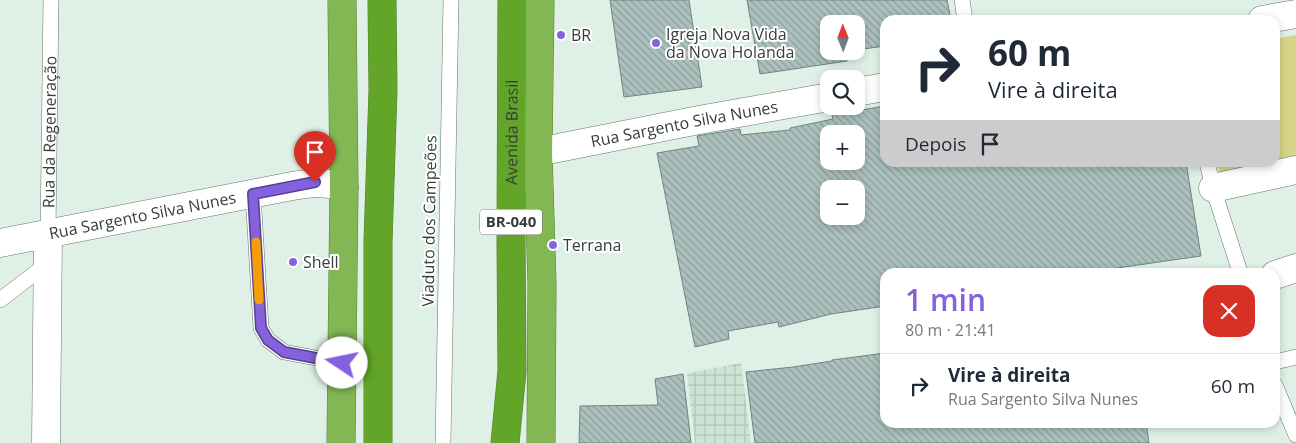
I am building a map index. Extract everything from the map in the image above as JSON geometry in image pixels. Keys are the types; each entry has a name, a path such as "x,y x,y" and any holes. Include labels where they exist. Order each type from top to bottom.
{"highway":[{"path":"341,443 344,187 342,0"},
{"path":"378,443 378,242 383,90 382,0"},
{"name":"Avenida Brasil","path":"505,443 512,371 512,0"},
{"name":"Avenida Brasil","path":"540,0 538,152 542,284 541,443"}],"street":[{"path":"1280,17 1296,14"},
{"path":"865,90 880,88"},
{"name":"Rua Sargento Silva Nunes","path":"538,152 820,99"},
{"path":"1214,188 1296,170"},
{"name":"Rua Sargento Silva Nunes","path":"0,243 315,182 330,183 344,187"},
{"name":"Rua da Regeneração","path":"46,443 48,233"},
{"path":"1280,273 1296,268"}],"lane":[{"name":"Rua da Regeneração","path":"48,233 51,0"},
{"name":"Viaduto dos Campeões","path":"443,443 451,0"},
{"path":"962,0 964,15"},
{"path":"1208,167 1239,268"},
{"path":"253,194 261,328 264,334 268,340 284,352 342,363"},
{"path":"0,300 48,264"},
{"path":"1280,361 1296,357"},
{"path":"1280,397 1296,435"}],"shaded area":[{"path":"1296,35 1296,162 1280,165 1280,38"},
{"path":"1219,167 1269,167 1220,176"},
{"path":"741,363 751,443 695,443 687,373"}],"building":[{"name":"Igreja Nova Vida da Nova Holanda","path":"610,0 689,0 702,87 624,97"},
{"path":"747,0 947,0 950,15 880,15 880,47 865,49 865,15 820,15 820,60 847,61 760,74"},
{"path":"880,107 880,167 1187,167 1201,256 1117,268 880,268 880,307 831,314 779,327 778,322 728,331 729,339 695,347 657,153 699,146 697,136 740,129 741,135 790,130 790,128 833,119 832,115 865,115 865,109"},
{"path":"880,354 880,428 1147,428 1149,443 755,443 746,372 793,367"},
{"path":"683,374 691,443 579,443 580,406 658,405 655,379"}],"slow traffic":[{"path":"256,242 259,300"}],"place":[{"name":"BR","path":"561,35"},
{"name":"Igreja Nova Vida da Nova Holanda","path":"656,43"},
{"name":"Terrana","path":"553,245"},
{"name":"Shell","path":"293,262"}],"route":[{"path":"315,182 253,194 261,328 268,340 284,352 342,363"}]}
